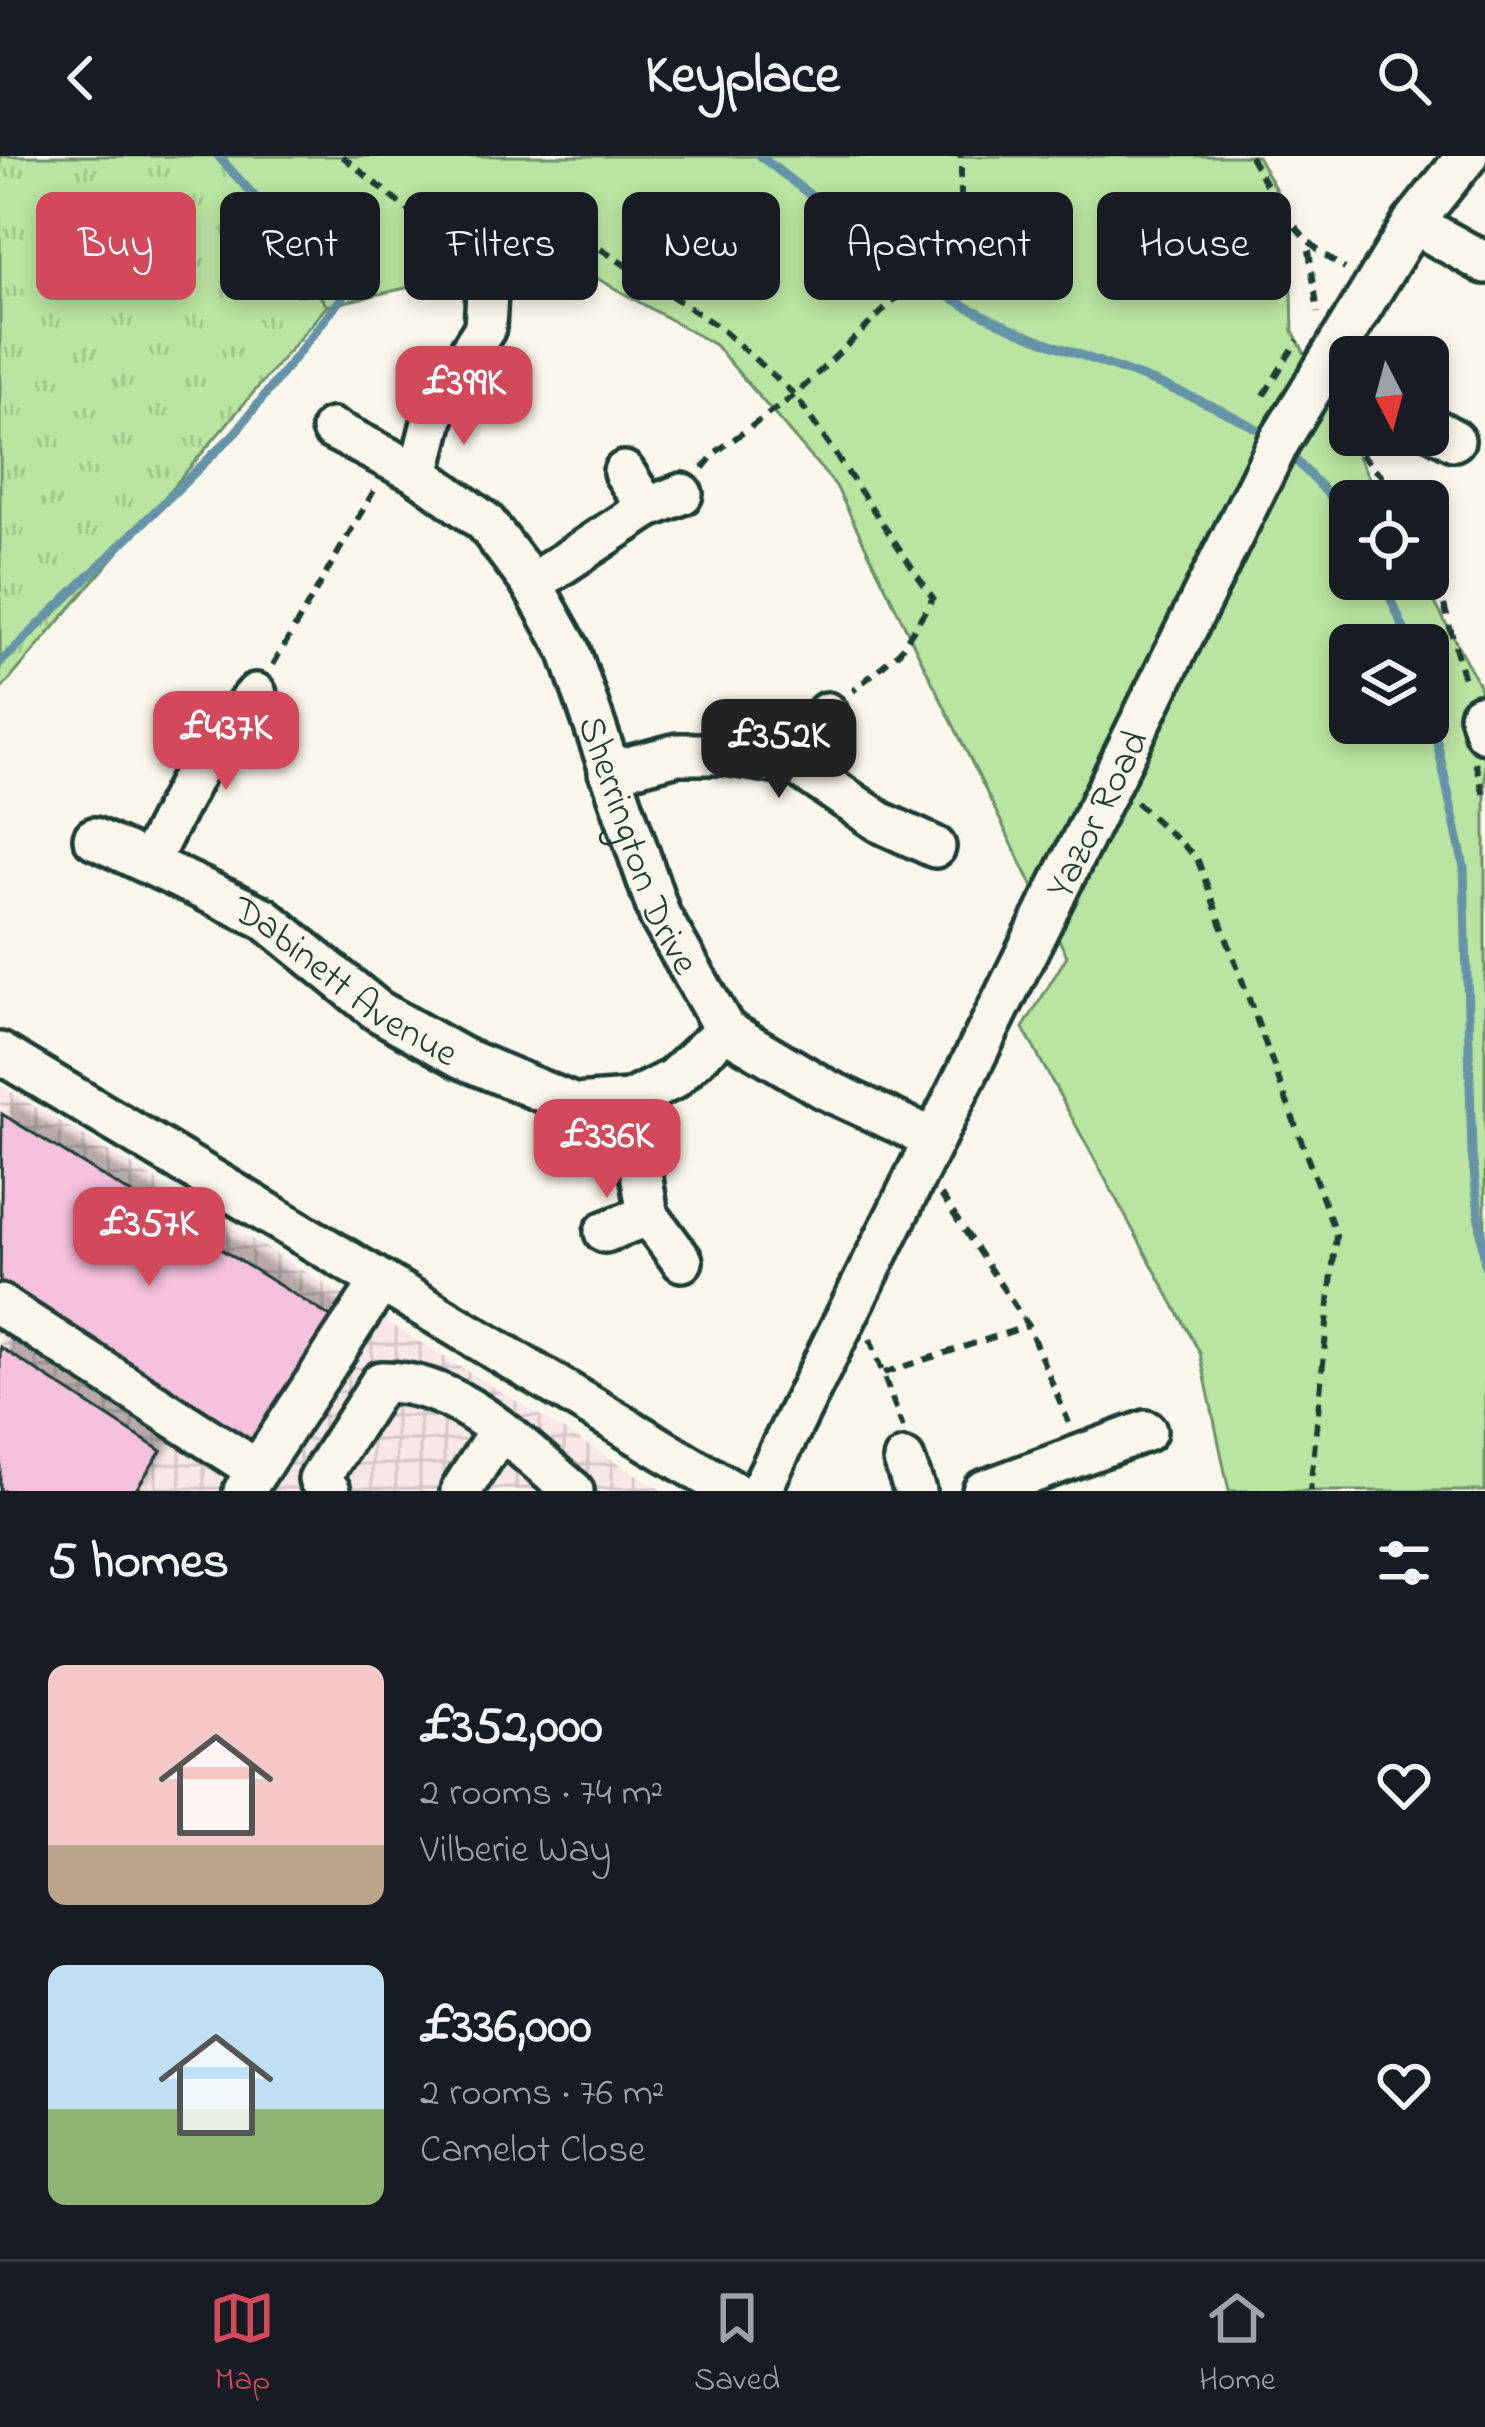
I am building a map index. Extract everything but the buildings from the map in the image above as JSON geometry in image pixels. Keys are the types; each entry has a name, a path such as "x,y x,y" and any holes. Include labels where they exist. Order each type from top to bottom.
{"street":[{"name":"Yazor Road","path":"1353,336 1374,286 1413,223 1467,156"},
{"path":"1413,223 1485,263"},
{"path":"405,467 437,403 485,328 487,300"},
{"name":"Yazor Road","path":"760,1491 1279,442 1329,385"},
{"name":"Sherrington Drive","path":"332,429 405,467 485,522 532,584 569,650 660,916 725,1030 928,1150"},
{"path":"532,584 665,501 624,472"},
{"path":"149,861 206,751 256,694"},
{"path":"798,766 827,713"},
{"path":"609,772 678,754 726,754 798,766 880,822 935,847"},
{"name":"Dabinett Avenue","path":"94,838 263,919 378,1011 462,1058 575,1105 629,1101 674,1079 725,1030"},
{"path":"0,1053 733,1491"},
{"path":"629,1101 648,1215 682,1261"},
{"path":"605,1232 648,1215"},
{"path":"0,1305 250,1480 381,1281"},
{"path":"330,1491 319,1479 381,1382 430,1390 500,1430 559,1486"},
{"path":"461,1491 500,1430"},
{"path":"983,1491 1146,1431"}],"path":[{"path":"342,156 404,206"},
{"path":"665,501 716,452 795,395 906,289 961,211 961,156"},
{"path":"1250,156 1286,222 1308,246 1374,286"},
{"path":"1308,246 1318,313"},
{"path":"598,247 720,328 795,395 933,598 900,651 827,713"},
{"path":"1363,456 1385,480"},
{"path":"256,694 405,467"},
{"path":"1444,600 1476,726 1485,799"},
{"path":"1112,779 1197,858 1336,1234 1310,1491"},
{"path":"928,1150 1028,1326 1082,1454"},
{"path":"853,1298 912,1457 910,1475"},
{"path":"884,1373 1028,1326"}],"shaded area":[{"path":"0,1085 663,1491 0,1491"}],"green space":[{"path":"0,156 224,156 249,192 220,192 220,300 323,300 327,306 0,691"},
{"path":"224,156 1257,156 1277,192 1097,192 1097,300 1291,300 1291,254 1293,331 1329,401 1329,456 1358,456 1370,480 1329,480 1329,600 1433,600 1446,624 1329,624 1329,744 1449,744 1449,629 1479,685 1485,708 1485,1491 1229,1491 1200,1353 1023,1028 1067,956 836,486 715,345 635,300 780,300 780,192 622,192 622,292 598,279 598,192 404,192 404,288 380,294 380,192 249,192"},
{"path":"323,300 353,300 327,306"}],"waterway":[{"path":"0,663 235,433 344,295 218,156"},
{"path":"760,156 806,192"},
{"path":"956,300 1012,328 1186,395 1269,436"},
{"path":"1287,451 1329,495"},
{"path":"1391,600 1402,624"},
{"path":"1437,744 1464,867 1472,1154 1485,1266"}]}
